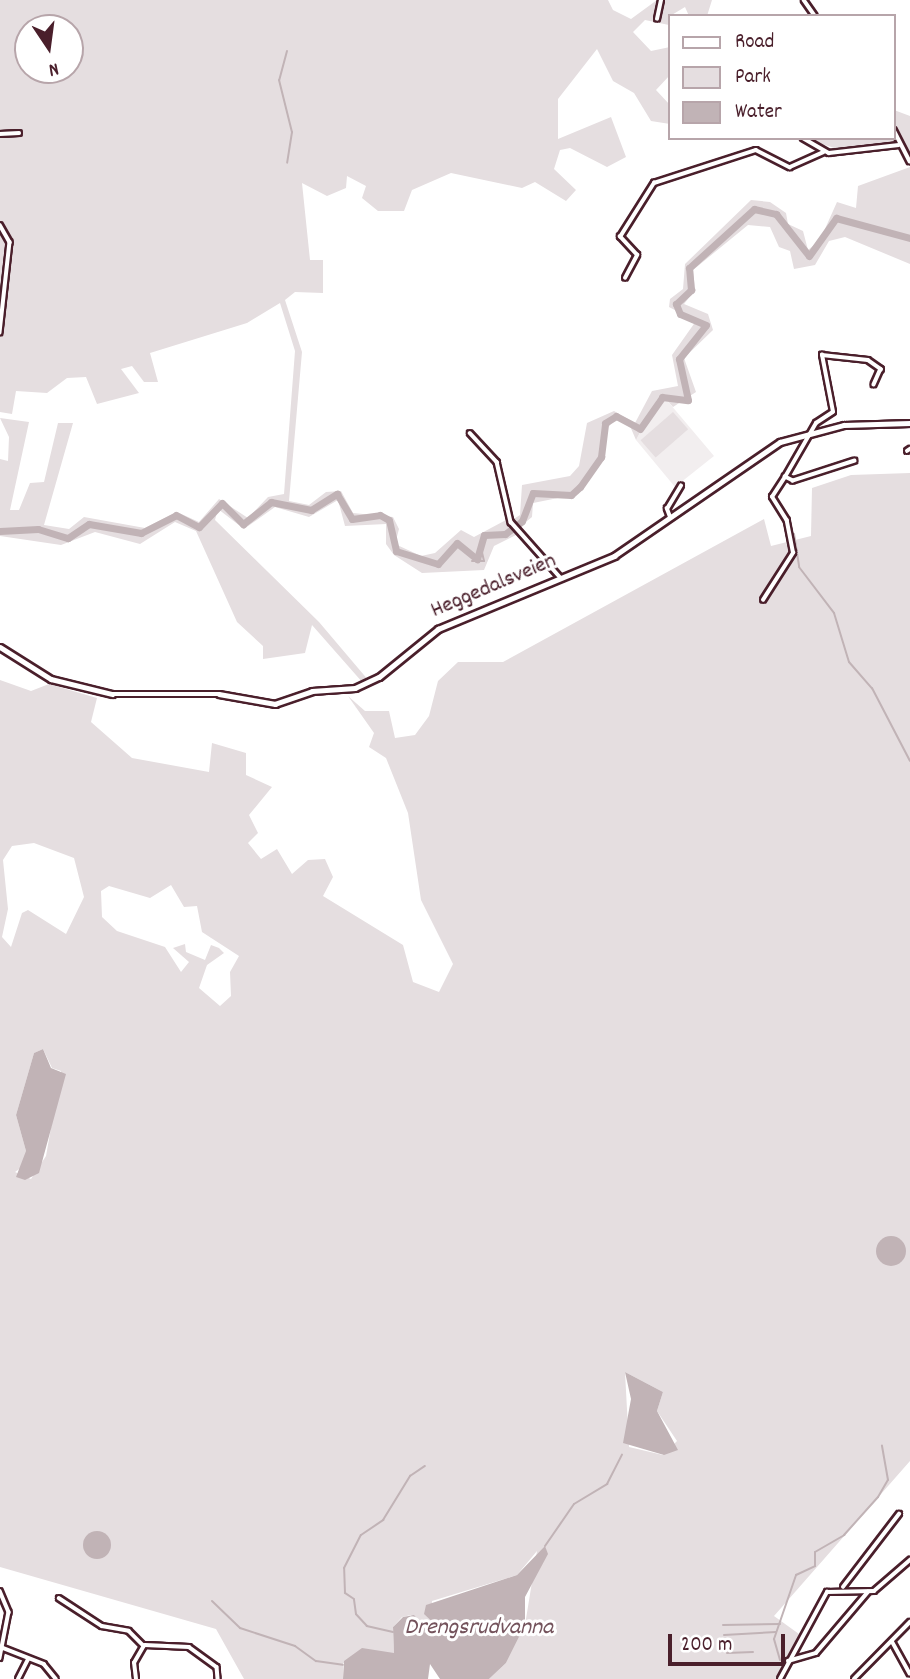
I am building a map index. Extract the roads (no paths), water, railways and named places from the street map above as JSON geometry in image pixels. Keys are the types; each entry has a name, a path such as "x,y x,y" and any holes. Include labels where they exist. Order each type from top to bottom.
{"main road":[{"name":"Heggedalsveien","path":"0,647 41,675 93,690 219,694 279,704 312,691 367,684 438,629 560,577 606,561 671,519 741,466 813,431 910,423"}],"street":[{"path":"657,19 661,0"},
{"path":"0,134 19,133"},
{"path":"896,136 910,161"},
{"path":"806,140 823,152"},
{"path":"625,278 636,254 620,237 654,183 756,150 790,167 823,152 899,145"},
{"path":"0,225 10,242 0,332"},
{"path":"762,600 793,554 790,531 772,497 813,431 833,412 822,355 867,360 881,369 874,385"},
{"path":"470,433 497,462 515,527 560,577"},
{"path":"785,477 793,481 855,461"},
{"path":"671,519 667,509 681,486"},
{"path":"780,1679 820,1601 843,1587 900,1514"},
{"path":"788,1661 816,1653 868,1592 910,1560"},
{"path":"843,1587 868,1592"},
{"path":"0,1591 9,1612 0,1658"},
{"path":"59,1598 102,1626 129,1631 144,1646 189,1647 217,1667 218,1679"},
{"path":"853,1679 910,1622"},
{"path":"892,1640 910,1673"},
{"path":"129,1679 135,1678 144,1646"},
{"path":"4,1648 28,1659 56,1679"},
{"path":"18,1679 28,1659"}],"water":[{"path":"43,1049 51,1068 66,1074 39,1173 25,1180 16,1177 26,1151 16,1115 34,1053"},
{"path":"891,1236 902,1240 906,1251 902,1262 891,1266 880,1262 876,1251 880,1240"},
{"path":"625,1372 663,1392 657,1411 678,1450 664,1455 623,1443 631,1399"},
{"path":"97,1531 107,1535 111,1545 107,1555 97,1559 87,1555 83,1545 87,1535"},
{"name":"Drengsrudvanna","path":"545,1546 548,1554 525,1597 525,1625 506,1663 489,1679 440,1679 430,1664 428,1679 343,1679 344,1661 362,1648 394,1653 393,1627 403,1617 414,1615 431,1636 439,1628 424,1614 426,1605 517,1575"}],"waterway":[{"path":"287,51 279,80 292,132 287,163"},
{"path":"0,531 38,529 68,538 89,524 141,533 176,515 199,527 222,503 243,524 271,502 311,510 337,494 352,519 380,515 389,520 396,551 438,564 457,543 477,559 484,535 505,534 522,521 533,493 571,495 580,487 601,457 605,423 616,416 640,429 662,397 688,400 679,359 706,325 680,314 676,304 691,290 689,268 754,209 776,214 809,256 836,218 910,238"},
{"path":"794,534 799,567 834,613 849,662 872,688 910,761"},
{"path":"472,561 484,561 482,552"},
{"path":"780,1660 774,1639 796,1575 815,1566 815,1552 844,1535 878,1497 888,1480 882,1446"},
{"path":"545,1546 574,1504 607,1484 622,1455"},
{"path":"393,1632 367,1626 356,1614 354,1599 345,1593 344,1568 361,1535 383,1520 410,1476 425,1466"},
{"path":"212,1601 240,1628 295,1646 316,1661 343,1665"},
{"path":"723,1625 780,1624"},
{"path":"724,1635 776,1632"},
{"path":"727,1653 753,1652"}]}
